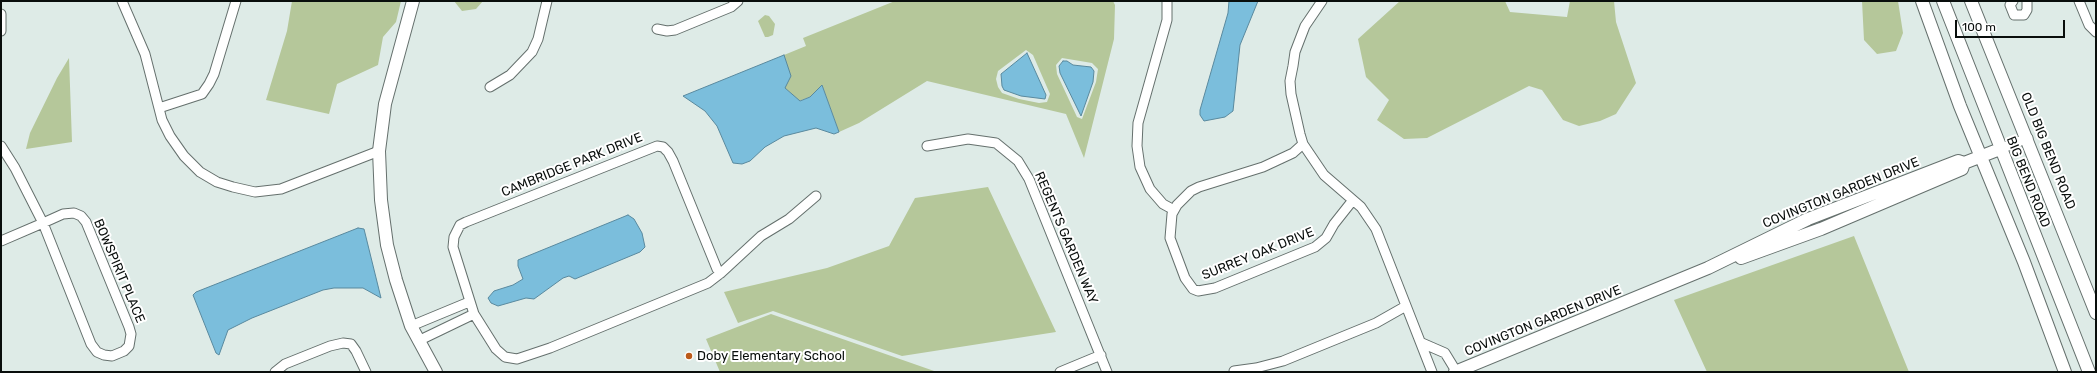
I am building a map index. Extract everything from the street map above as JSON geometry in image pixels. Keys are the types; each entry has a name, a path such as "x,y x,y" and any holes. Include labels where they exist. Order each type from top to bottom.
{"street":[{"path":"122,1 145,54 162,120 170,136 184,156 200,172 217,182 255,192 281,189 379,151"},
{"path":"159,108 202,94 214,74 236,1"},
{"path":"413,1 385,104 379,151 381,200 387,245 396,280 411,326 436,372"},
{"path":"490,87 510,75 532,52 539,33 547,1"},
{"path":"657,29 666,31 675,30 731,7 738,1"},
{"path":"1167,1 1167,20 1138,123 1137,146 1140,167 1150,188 1163,204 1174,210 1184,198 1199,187 1263,167 1293,153 1303,144"},
{"path":"1322,1 1305,26 1299,39 1290,81 1294,112 1303,144 1324,175 1366,212 1376,228 1432,372"},
{"path":"1922,1 1980,157 2024,262 2065,372"},
{"name":"BIG BEND ROAD","path":"1944,1 2000,149 2089,372"},
{"name":"OLD BIG BEND ROAD","path":"1972,1 2028,138 2096,313"},
{"path":"2013,1 2010,5 2014,16 2024,15 2027,10 2027,1"},
{"path":"2079,1 2089,25 2096,32"},
{"path":"1,14 1,31"},
{"path":"2000,149 2028,138"},
{"name":"REGENTS GARDEN WAY","path":"927,146 968,139 996,144 1018,161 1029,179 1107,372"},
{"name":"BOWSPIRIT PLACE","path":"1,146 15,168 42,223 91,344 97,352 104,356 112,356 124,351 129,346 131,334 86,222 81,216 74,213 68,213 42,223 1,241"},
{"name":"CAMBRIDGE PARK DRIVE","path":"721,273 717,269 673,161 663,147 657,146 460,225 454,237 454,247 469,302 474,314 496,349 505,357 517,359 550,348 708,283 721,273 761,236 789,218 816,196"},
{"name":"COVINGTON GARDEN DRIVE","path":"1455,372 1708,268 1808,219 1958,161 1964,164 2000,149"},
{"name":"SURREY OAK DRIVE","path":"1174,210 1170,229 1173,248 1188,283 1193,289 1206,290 1321,244 1353,200"},
{"path":"411,326 469,302"},
{"path":"1234,371 1256,368 1283,361 1376,323 1406,306"},
{"path":"418,341 474,314"},
{"path":"275,372 285,364 330,346 343,343 351,344 366,372"},
{"path":"1422,343 1446,353 1455,372"},
{"path":"1060,372 1101,355"}],"green space":[{"path":"292,1 401,1 396,22 383,37 378,65 337,84 329,114 266,100 287,31"},
{"path":"454,1 483,1 476,9 462,11"},
{"path":"895,1 1113,1 1115,5 1114,39 1084,158 1066,114 927,81 859,123 839,132 822,85 810,97 799,101 785,88 784,55 806,46 803,38","holes":["1026,50 1033,55 1050,94 1047,102 1039,103 1019,99 1002,93 998,87 996,79 998,71","1062,58 1092,63 1098,69 1096,82 1082,119 1077,117 1057,74 1056,65"]},
{"path":"1400,1 1505,1 1510,12 1567,17 1570,1 1614,1 1616,22 1636,83 1616,114 1600,121 1579,126 1563,120 1542,90 1529,86 1427,138 1404,139 1377,120 1389,100 1366,77 1358,39"},
{"path":"1862,1 1898,1 1903,33 1896,51 1877,54 1864,40"},
{"path":"765,15 769,16 775,24 773,35 768,37 765,37 758,21"},
{"path":"69,58 72,142 26,149 30,133 57,78"},
{"path":"988,187 1056,332 902,356 773,311 738,323 724,292 827,268 889,246 915,198"},
{"path":"1854,236 1909,372 1707,372 1674,300"},
{"path":"771,314 937,372 720,372 706,339"}],"water":[{"path":"1229,1 1258,1 1240,45 1233,111 1225,117 1204,121 1200,115 1200,110 1228,13"},
{"path":"1027,53 1046,95 1045,99 1021,96 1004,90 1002,86 1001,74"},
{"path":"784,55 791,76 785,88 800,101 810,97 822,85 839,132 834,134 816,128 784,136 765,147 750,161 742,164 733,163 717,126 705,111 683,96"},
{"path":"1063,61 1067,61 1073,65 1091,67 1094,71 1093,82 1081,116 1060,73 1059,66"},
{"path":"628,215 634,219 642,233 645,247 640,252 575,279 569,276 563,278 534,299 526,298 498,306 491,303 488,298 494,291 513,285 523,279 518,266 518,260"},
{"path":"358,228 364,229 381,298 363,288 334,288 323,290 252,318 228,330 219,355 216,353 193,295 196,292"}],"place":[{"name":"Doby Elementary School","path":"689,356"}]}
